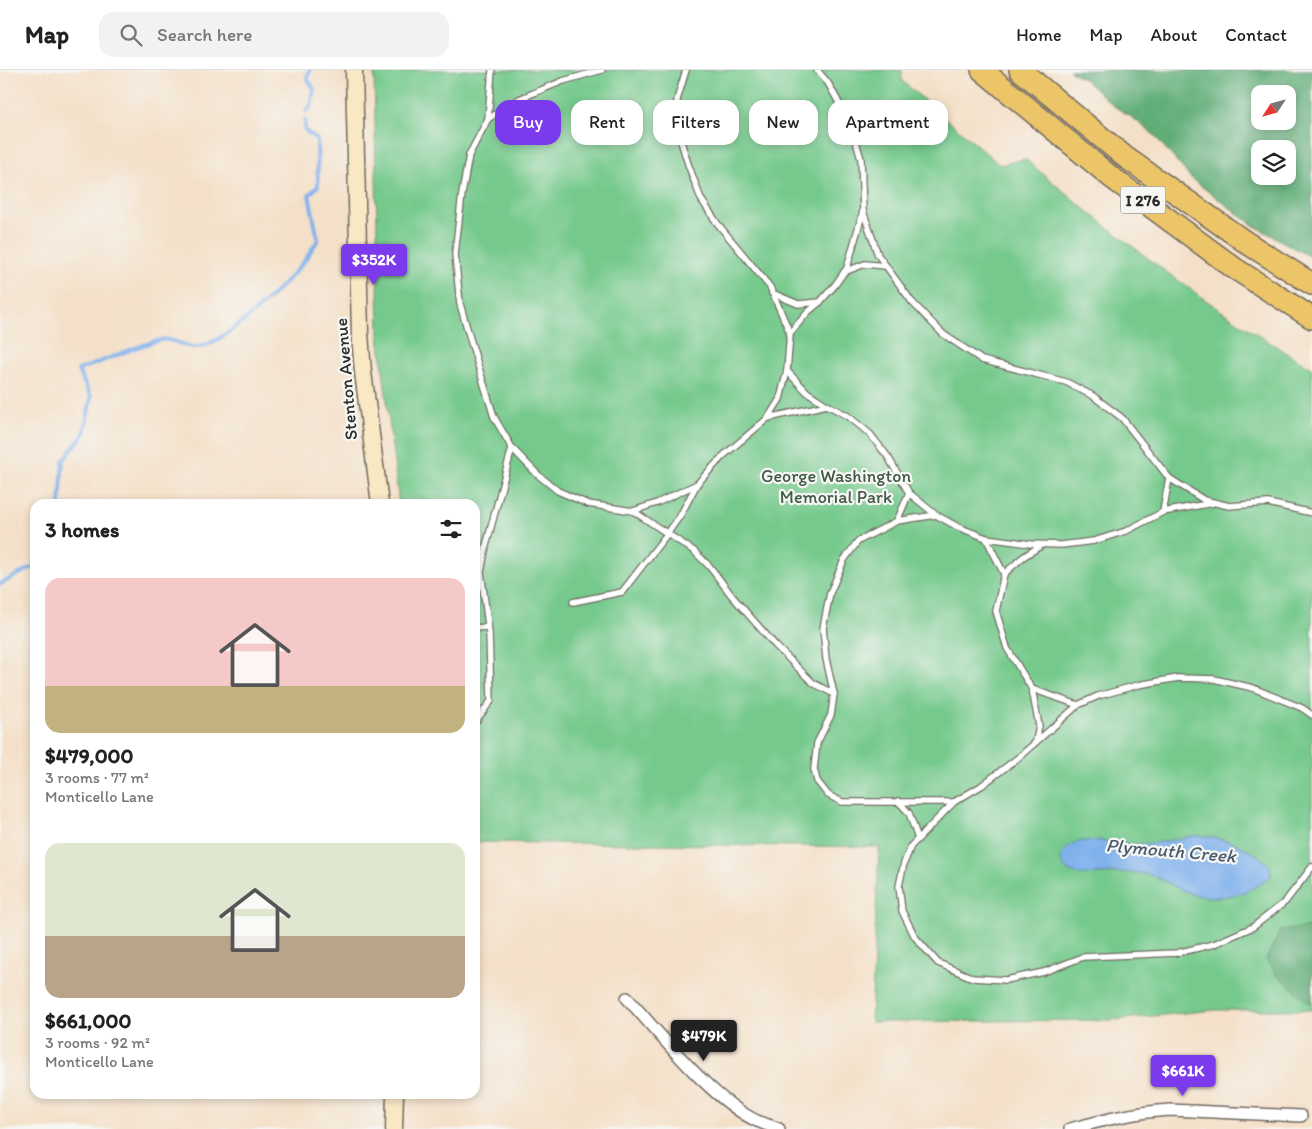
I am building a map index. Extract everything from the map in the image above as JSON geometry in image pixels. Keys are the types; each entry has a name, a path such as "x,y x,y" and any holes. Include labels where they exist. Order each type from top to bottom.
{"highway":[{"name":"I 276","path":"982,70 1111,177 1234,268 1312,318"},
{"name":"I 276","path":"1020,70 1126,157 1247,243 1312,284"}],"main road":[{"name":"Stenton Avenue","path":"354,70 360,334 379,499"},
{"path":"394,1129 396,1099"}],"street":[{"path":"627,998 712,1088 757,1121 779,1129"},
{"path":"1070,1129 1127,1114 1162,1110 1301,1116"}],"lane":[{"path":"492,70 488,119 469,155 455,254 460,304 494,417 512,448 537,474 558,491 588,504 632,511 694,551 710,567 732,596 775,645 813,683 834,694"},
{"path":"488,119 527,96 563,81 602,70"},
{"path":"573,602 622,592 680,516 697,484 723,456 768,418 780,399 787,371 790,333 770,287 717,223 701,199 688,164 679,135 677,100 686,70"},
{"path":"790,333 808,312 820,302 844,272 863,211 861,159 851,125 828,83 817,70"},
{"path":"863,211 878,255 912,302 943,334 982,360 1066,382 1093,396 1122,418 1169,478 1204,500 1229,506 1268,503 1312,513"},
{"path":"844,272 865,264 886,266"},
{"path":"772,293 798,304 820,302"},
{"path":"787,371 807,392 827,406 848,416 870,434 888,457 909,493 936,515 958,527 986,538 1042,545 1094,541 1126,531 1163,512 1216,502"},
{"path":"768,418 827,406"},
{"path":"480,716 491,702 488,627 481,569 512,448"},
{"path":"1163,512 1169,478"},
{"path":"632,511 657,503 697,484"},
{"path":"896,520 909,493"},
{"path":"936,515 896,520 858,541 844,560 830,593 823,628 826,659 834,694 831,714 817,743 814,769 817,781 828,795 842,802 954,802"},
{"path":"986,538 1004,574"},
{"path":"1036,742 1039,726 1032,688 1007,648 996,611 1004,574 1023,557 1042,545"},
{"path":"480,628 488,627"},
{"path":"1312,715 1302,708 1253,688 1214,679 1178,678 1138,685 1098,696 1078,706 1019,757 981,786 954,802 911,846 904,863 899,886 902,912 915,937 938,963 973,978 1006,980 1044,972 1083,957 1177,953 1214,944 1253,927 1285,902 1312,867"},
{"path":"1032,688 1078,706"},
{"path":"898,801 909,813 918,839"}],"green space":[{"name":"George Washington Memorial Park","path":"374,70 902,70 902,81 924,100 828,100 828,145 948,145 948,120 1000,165 1025,159 1093,216 1164,270 1236,321 1312,368 1312,1010 1216,1010 1112,1020 871,1022 879,847 480,842 480,499 398,499 379,336"},
{"path":"1069,70 1312,70 1312,258 1253,225 1205,189 1190,177 1154,135 1133,118 1115,107 1084,79"},
{"path":"1312,927 1312,1005 1277,975 1266,959 1280,931"}],"water":[{"name":"Plymouth Creek","path":"1193,836 1225,840 1244,847 1270,866 1271,876 1241,893 1230,896 1207,897 1184,891 1161,879 1145,874 1079,875 1068,871 1061,862 1064,851 1070,845 1079,842 1100,841 1143,844"}],"waterway":[{"path":"306,111 311,106 314,89 307,78 310,70"},
{"path":"60,499 63,461 84,434 91,397 78,370 139,346 165,339 192,347 209,344 237,326 268,300 301,265 318,240 309,195 318,186 317,140 305,130 305,120"},
{"path":"0,584 30,569"}]}
